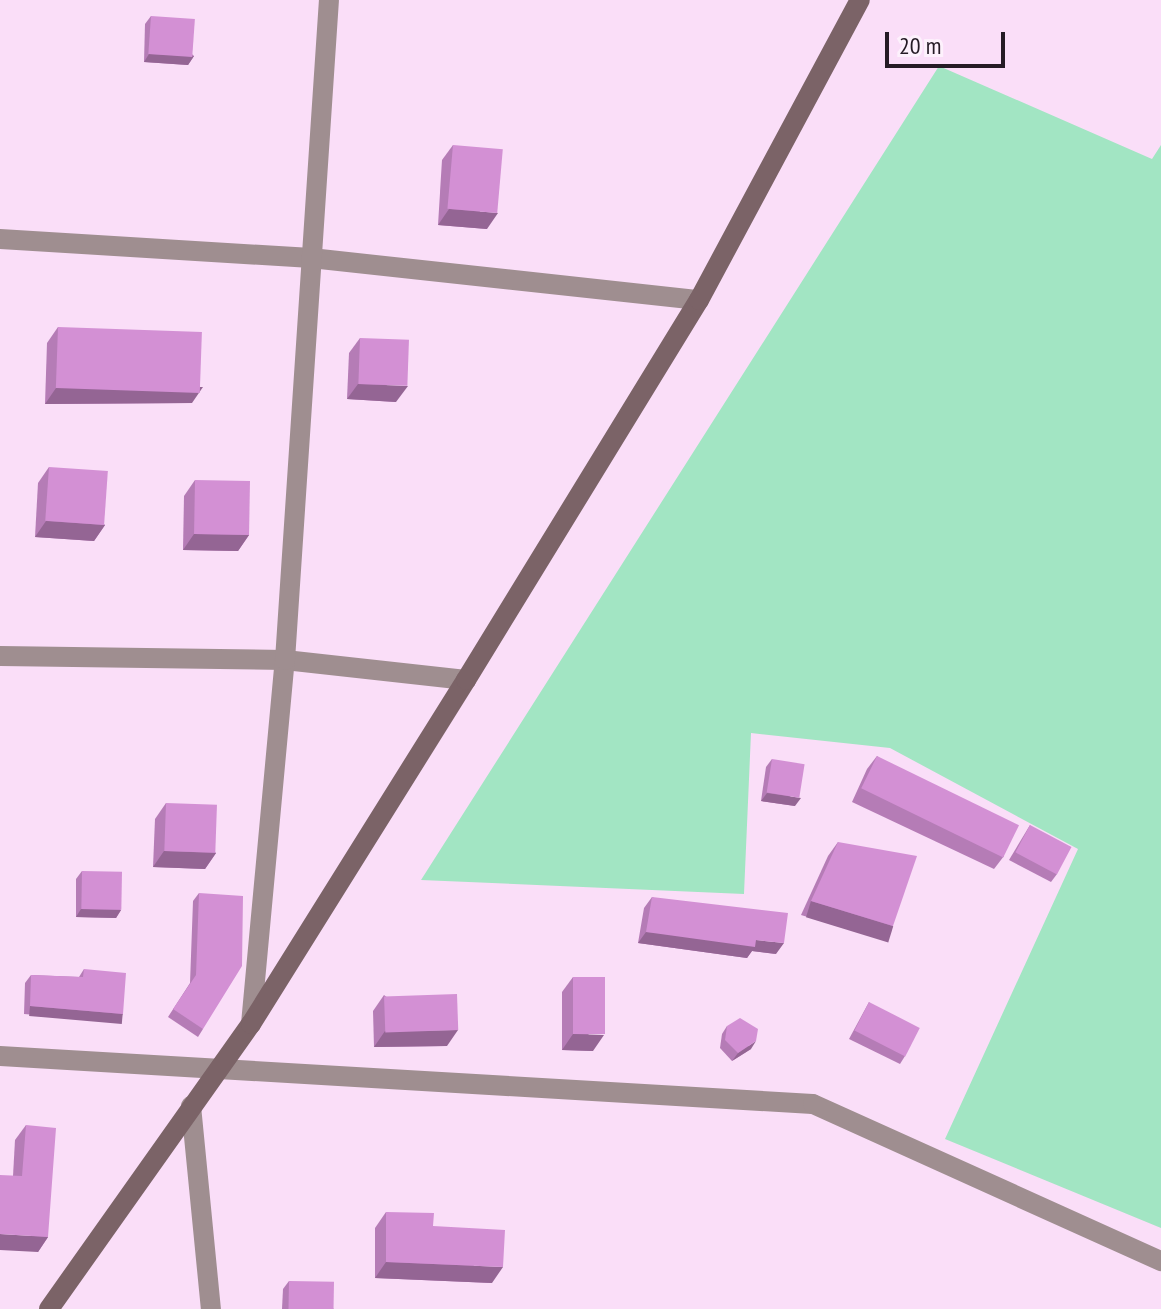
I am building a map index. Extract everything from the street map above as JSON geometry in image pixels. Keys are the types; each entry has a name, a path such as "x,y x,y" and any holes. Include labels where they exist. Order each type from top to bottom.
{"main road":[{"path":"49,1309 251,1024 466,680 699,300 860,0"}],"street":[{"path":"251,1024 285,660 329,0"},
{"path":"0,239 311,258 699,300"},
{"path":"0,656 285,660 466,680"},
{"path":"0,1056 222,1066 813,1104 1161,1261"},
{"path":"191,1106 211,1309"}],"green space":[{"path":"939,66 1152,159 1161,145 1161,1228 945,1139 1078,849 890,748 751,733 744,894 421,880"}],"building":[{"path":"151,16 195,19 192,57 148,54"},
{"path":"453,145 503,149 497,213 447,209"},
{"path":"58,327 202,332 200,393 56,388"},
{"path":"360,338 409,340 407,386 358,384"},
{"path":"49,467 108,471 104,525 45,521"},
{"path":"195,480 250,481 249,535 194,534"},
{"path":"877,756 1019,825 1003,858 861,788"},
{"path":"772,759 805,764 799,798 767,793"},
{"path":"166,803 217,805 215,853 164,851"},
{"path":"1030,825 1071,847 1057,874 1015,852"},
{"path":"838,842 917,856 893,926 811,901"},
{"path":"82,871 122,872 121,910 81,909"},
{"path":"199,893 243,896 242,966 203,1029 173,1009 196,975"},
{"path":"652,897 788,913 784,943 756,940 755,947 646,932"},
{"path":"84,969 126,973 123,1014 30,1006 31,975 83,977"},
{"path":"573,977 605,977 605,1034 573,1034"},
{"path":"457,994 458,1030 385,1033 384,997"},
{"path":"869,1002 920,1028 905,1056 854,1031"},
{"path":"740,1018 758,1029 756,1041 738,1053 725,1040 727,1026"},
{"path":"26,1125 56,1128 48,1237 0,1234 0,1175 22,1176"},
{"path":"386,1212 434,1213 433,1226 505,1230 503,1267 386,1262"},
{"path":"289,1281 334,1282 334,1309 289,1309"}]}
